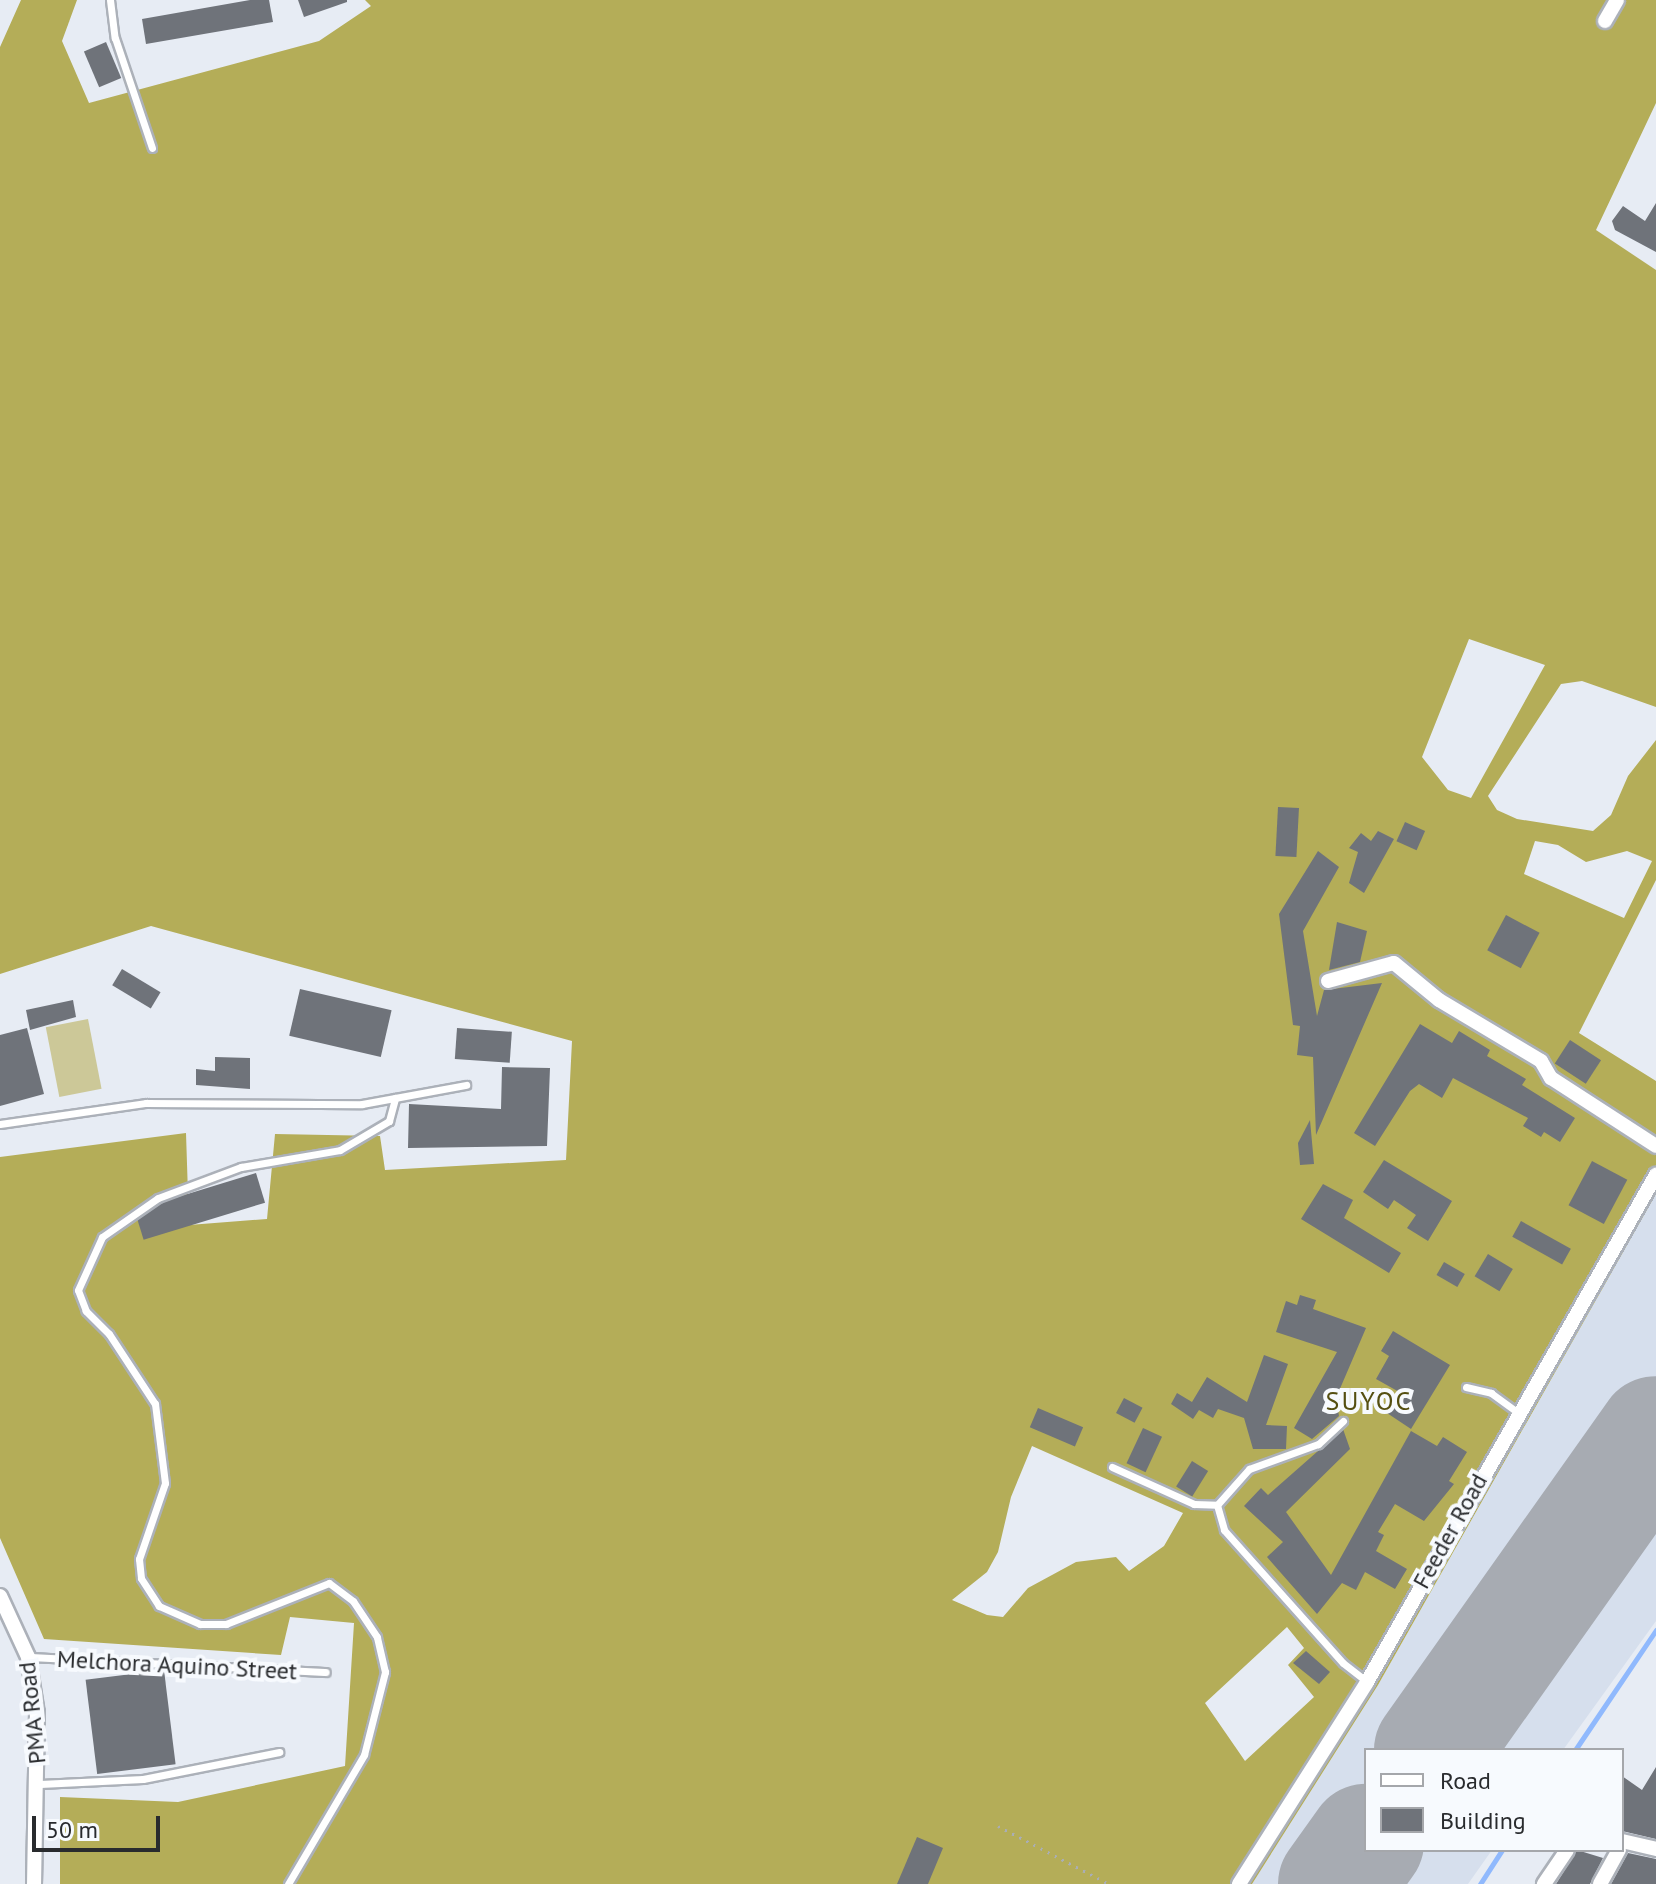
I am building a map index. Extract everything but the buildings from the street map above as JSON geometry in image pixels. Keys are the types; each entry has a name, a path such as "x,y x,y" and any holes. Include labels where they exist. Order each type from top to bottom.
{"street":[{"path":"1605,21 1617,0"},
{"path":"1328,981 1394,963 1656,1146"},
{"name":"Feeder Road","path":"1239,1884 1367,1682 1516,1411 1656,1175"},
{"name":"PMA Road","path":"0,1596 28,1657 40,1784 34,1884"},
{"path":"1624,1844 1656,1849"},
{"path":"1544,1884 1566,1852"},
{"path":"1600,1884 1618,1852"}],"lane":[{"path":"110,0 115,38 152,148"},
{"path":"0,1124 146,1103 362,1104 466,1085"},
{"path":"288,1884 364,1755 385,1672 377,1637 353,1601 329,1583 226,1624 200,1624 159,1606 141,1578 139,1559 165,1483 155,1404 109,1334 86,1311 78,1290 102,1237 158,1198 241,1167 340,1150 389,1121 395,1098"},
{"path":"1466,1387 1491,1393 1516,1411"},
{"path":"1217,1505 1249,1469 1318,1444 1343,1421"},
{"path":"1112,1467 1194,1504 1217,1505"},
{"path":"1217,1505 1224,1530 1367,1682"},
{"name":"Melchora Aquino Street","path":"28,1657 326,1672"},
{"path":"40,1784 143,1779 279,1752"}],"path":[{"path":"998,1826 1109,1884"}],"shaded area":[{"path":"21,0 77,0 62,41 89,103 319,41 371,6 365,0 1656,0 1656,103 1596,230 1656,270 1656,707 1582,681 1561,684 1488,796 1497,810 1517,819 1593,831 1611,815 1628,776 1656,740 1656,880 1579,1033 1656,1081 1656,1194 1378,1685 1252,1884 60,1884 60,1797 178,1802 345,1766 354,1623 290,1617 281,1655 44,1639 0,1538 0,1157 186,1133 189,1225 267,1219 275,1134 380,1136 385,1170 566,1160 572,1041 151,926 0,974 0,47","holes":["1469,639 1545,665 1471,798 1448,790 1422,757","1535,841 1558,845 1586,862 1627,851 1652,861 1624,918 1524,874","1032,1446 1183,1513 1164,1546 1129,1571 1116,1557 1076,1562 1028,1588 1003,1617 987,1615 952,1600 987,1572 998,1552 1011,1497","1287,1627 1304,1648 1288,1665 1314,1697 1245,1761 1205,1703"]},
{"path":"88,1019 102,1089 59,1097 46,1027"},
{"path":"1656,1194 1656,1621 1564,1748 1364,1748 1364,1852 1491,1852 1468,1884 1252,1884 1378,1685"}],"waterway":[{"path":"1576,1748 1656,1630"},
{"path":"1480,1884 1501,1852"}],"runway":[{"path":"1433,1748 1656,1434"},
{"path":"1336,1884 1364,1845"}],"district":[{"name":"SUYOC","path":"1369,1401"}]}
